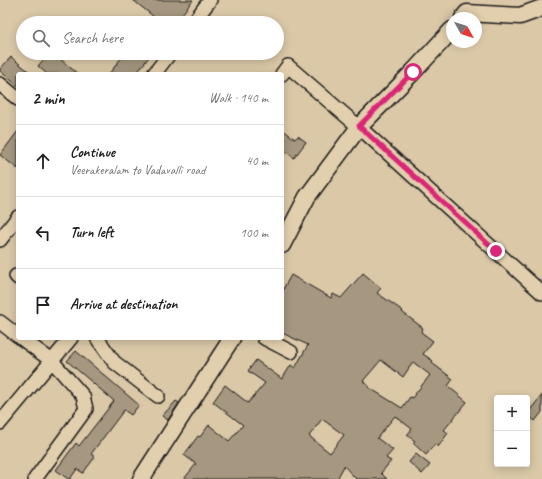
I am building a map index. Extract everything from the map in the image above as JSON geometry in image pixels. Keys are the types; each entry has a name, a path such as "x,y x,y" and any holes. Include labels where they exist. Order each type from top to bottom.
{"street":[{"path":"198,16 210,0"},
{"path":"482,14 520,16 542,8"},
{"path":"284,241 307,197 359,126 446,36"},
{"path":"156,72 165,60"},
{"path":"284,72 288,66 359,126 542,293"},
{"path":"0,84 16,97"},
{"path":"0,240 16,220"},
{"path":"0,322 16,334"},
{"path":"28,340 52,361 83,396 86,409 36,479"},
{"path":"0,423 69,340"},
{"path":"98,340 114,362 158,396"},
{"path":"141,479 231,340"},
{"path":"268,340 291,352"}],"building":[{"path":"133,0 193,0 180,16 153,16"},
{"path":"11,57 30,72 16,72 16,84 0,71 0,69"},
{"path":"43,60 61,60 76,72 45,72 38,66"},
{"path":"120,60 147,60 138,72 111,72"},
{"path":"284,131 295,139 298,136 306,142 294,158 284,149"},
{"path":"16,134 16,167 0,155"},
{"path":"363,273 381,288 377,293 403,311 402,312 423,328 421,332 433,341 423,354 453,379 448,386 467,402 444,430 448,433 438,447 435,444 426,455 413,443 415,441 407,435 412,429 395,416 377,438 393,450 386,458 391,461 381,473 387,479 356,479 344,466 337,479 184,479 196,464 184,455 198,436 200,437 209,425 229,441 243,425 213,402 225,385 248,403 265,383 248,371 256,360 282,379 291,365 295,368 308,345 284,334 284,287 291,275 331,298 333,294 341,298","holes":["381,360 403,377 413,362 430,375 402,408 368,387 368,385 363,381","322,419 344,435 330,453 309,436"]},
{"path":"76,351 139,405 131,415 124,410 91,454 95,457 83,473 77,469 70,479 68,479 56,470 76,443 79,446 114,401 67,361"},
{"path":"542,395 542,412 535,421 530,417 530,410"},
{"path":"176,401 179,403 168,420 162,416"},
{"path":"416,454 430,465 422,474 409,462"}],"route":[{"path":"413,72 359,126 496,251"}]}
